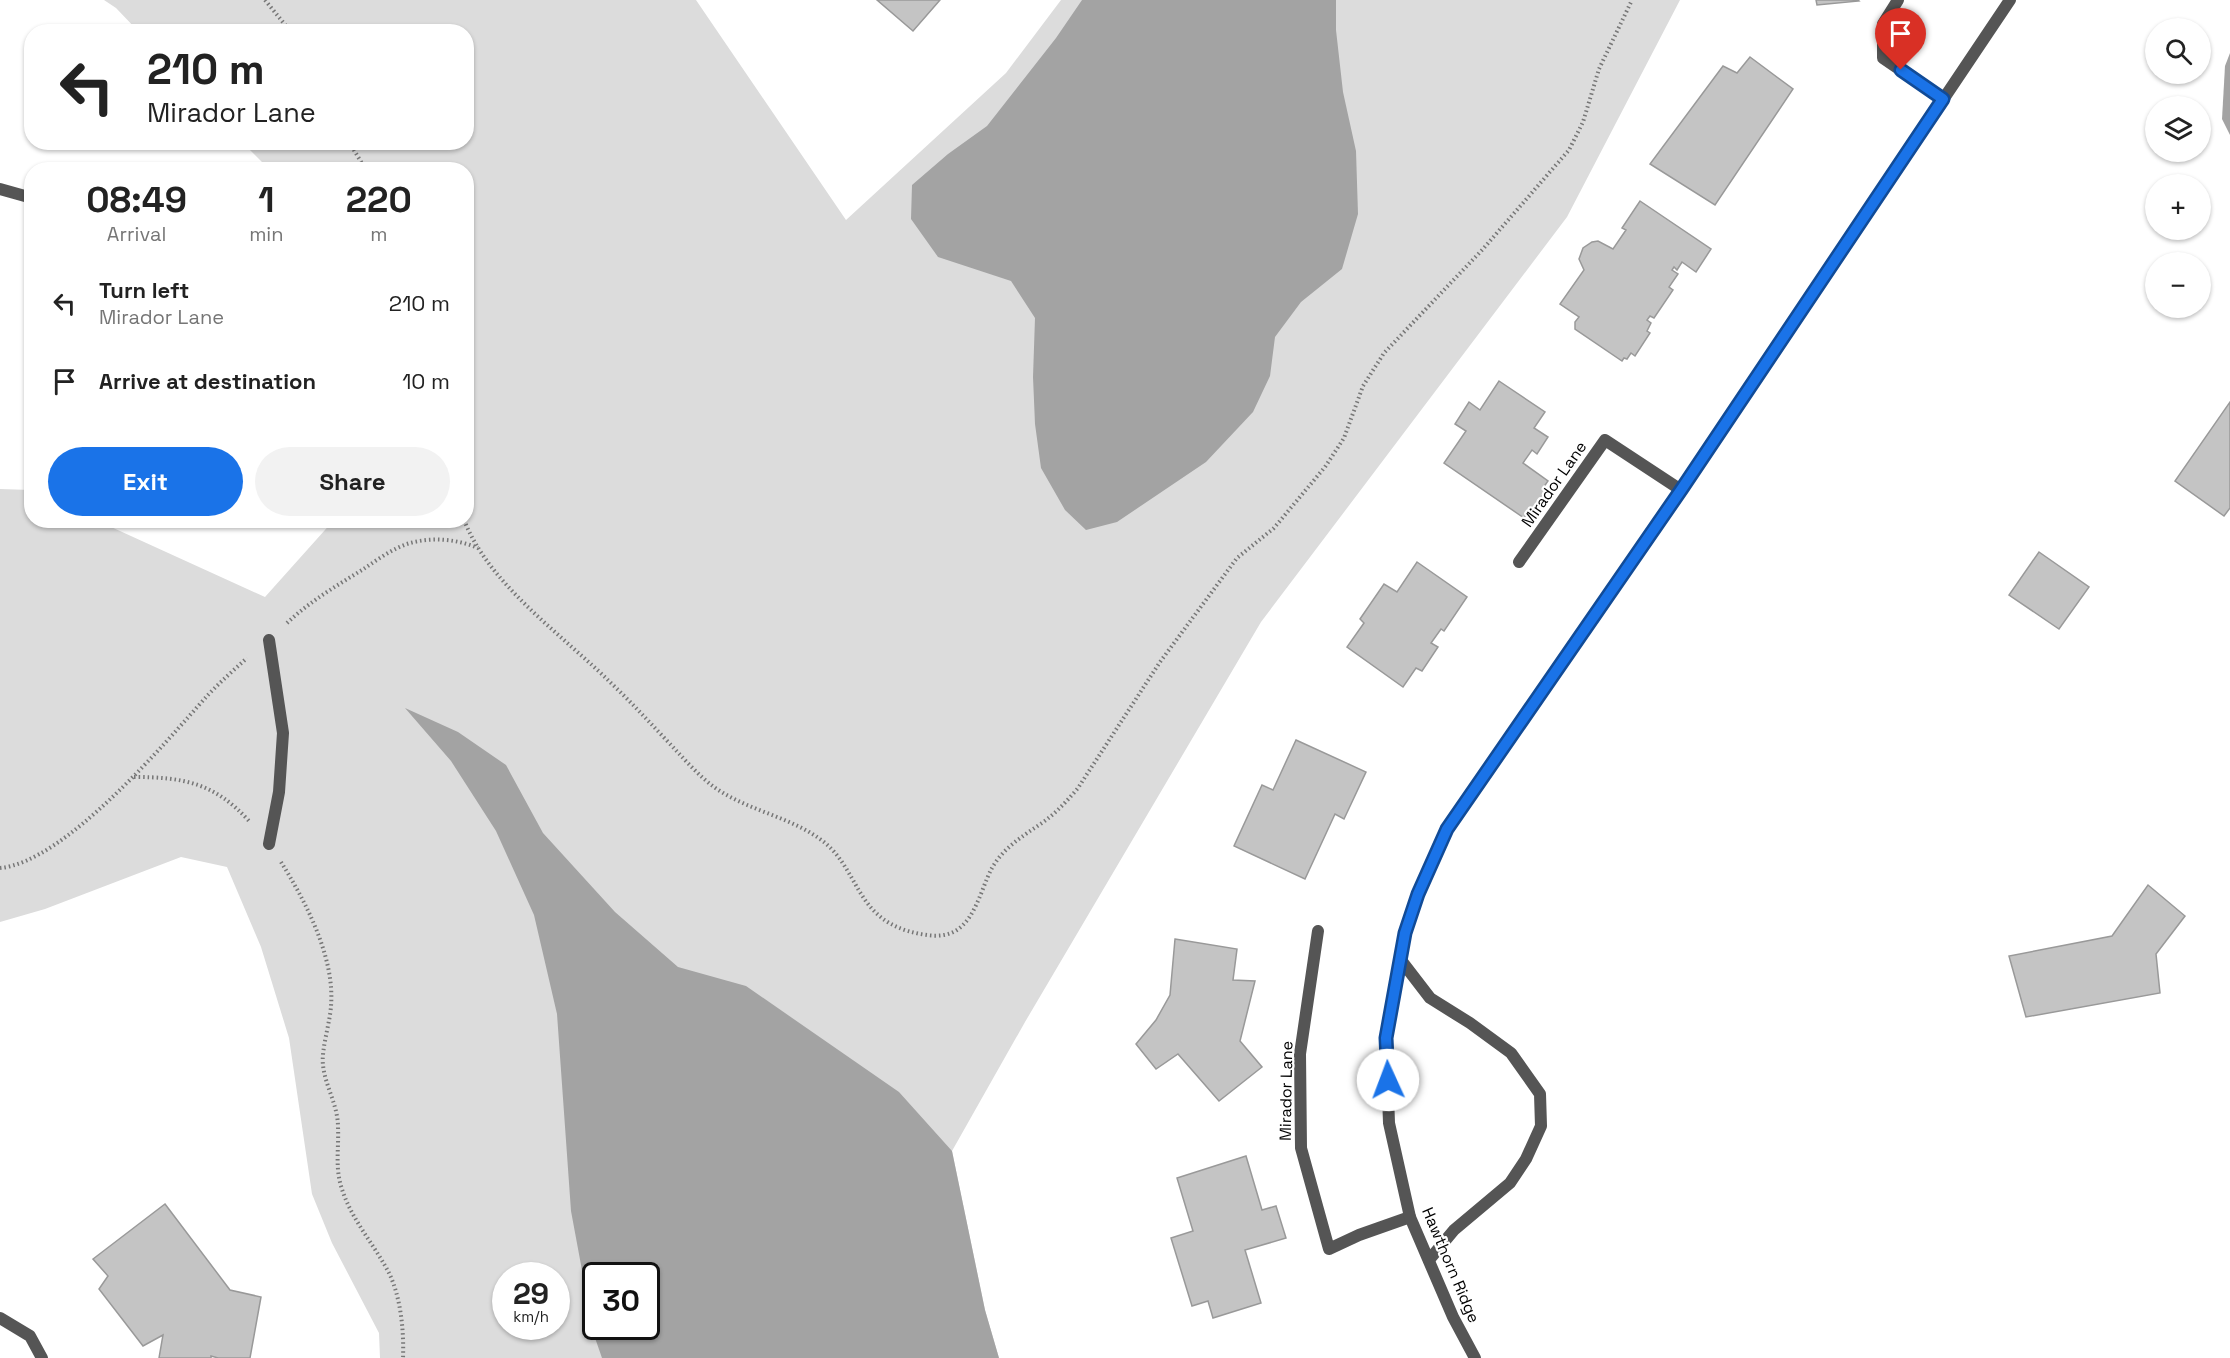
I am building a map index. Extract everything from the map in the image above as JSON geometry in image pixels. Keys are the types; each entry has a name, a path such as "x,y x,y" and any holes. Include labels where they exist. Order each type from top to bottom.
{"street":[{"path":"1898,0 1883,24 1883,58 1943,99"},
{"name":"Hawthorn Ridge","path":"1475,1358 1453,1317 1410,1217 1389,1123 1386,1038 1405,933 1418,894 1447,829 1681,490 2010,0"},
{"path":"0,189 24,196"},
{"name":"Mirador Lane","path":"1519,562 1605,440 1681,490"},
{"path":"269,640 283,733 279,792 269,844"},
{"name":"Mirador Lane","path":"1318,931 1300,1054 1301,1148 1329,1249 1359,1235 1410,1217"},
{"path":"1400,959 1430,998 1511,1053 1540,1094 1541,1126 1526,1159 1510,1183 1454,1230 1429,1260"},
{"path":"0,1318 30,1336 42,1358"}],"path":[{"path":"265,0 284,24"},
{"path":"468,528 478,548 500,577 536,614 611,682 713,787 819,838 838,854 864,901 888,923 915,933 946,935 965,922 982,893 992,868 1005,849 1066,804 1160,662 1237,558 1274,528 1325,467 1344,438 1363,386 1384,353 1483,249 1569,150 1583,122 1599,69 1632,0"},
{"path":"0,868 9,868 28,860 72,834 134,777 209,694 292,618 318,598 408,543 450,540 464,542 478,548"},
{"path":"134,777 169,777 187,781 211,790 237,808 269,844 302,894 317,931 328,969 332,1004 322,1064 337,1116 337,1165 341,1186 350,1209 389,1275 397,1296 404,1342 403,1358"}],"shaded area":[{"path":"104,0 696,0 846,220 1006,73 1061,0 1680,0 1567,217 1261,622 1025,1022 952,1151 985,1310 999,1358 380,1358 379,1333 332,1243 312,1194 289,1038 261,947 227,867 181,857 45,909 0,922 0,489 24,490 24,528 113,528 265,597 327,528 474,528 474,162 262,162 250,150 474,150 474,24 131,24 116,8"},
{"path":"1082,0 1336,0 1336,30 1343,92 1356,151 1358,214 1342,269 1301,302 1275,337 1270,376 1253,412 1206,462 1117,522 1086,530 1065,510 1041,468 1035,424 1033,377 1035,318 1011,281 938,257 911,219 912,185 948,154 987,126 1056,38"},
{"path":"2230,53 2230,135 2222,119 2225,66"},
{"path":"405,708 458,732 506,765 543,833 615,912 678,967 746,986 899,1092 952,1151 985,1310 999,1358 602,1358 596,1340 660,1340 660,1262 582,1262 582,1270 571,1211 557,1014 534,915 496,831 451,761"}],"building":[{"path":"877,0 940,0 913,31"},
{"path":"1816,0 1858,0 1859,1 1817,5"},
{"path":"1750,57 1793,89 1715,205 1650,164 1723,66 1737,73"},
{"path":"1640,201 1711,249 1696,272 1682,262 1677,270 1674,267 1672,270 1678,274 1669,287 1673,290 1654,318 1650,316 1647,320 1651,323 1647,331 1650,333 1635,356 1631,353 1627,359 1624,358 1622,361 1575,329 1575,322 1579,317 1560,304 1584,270 1579,259 1583,248 1598,241 1613,249 1626,230 1622,228"},
{"path":"1499,381 1545,412 1534,428 1548,437 1537,454 1532,450 1523,463 1548,481 1543,488 1546,490 1524,518 1444,463 1466,431 1455,424 1469,402 1480,410"},
{"path":"2230,402 2230,508 2224,516 2175,481"},
{"path":"2039,552 2089,587 2059,629 2009,595"},
{"path":"1417,562 1467,597 1444,631 1441,629 1431,643 1438,647 1422,671 1416,668 1403,687 1347,647 1364,623 1360,619 1384,584 1397,592"},
{"path":"1296,740 1366,772 1344,819 1335,814 1305,879 1234,846 1262,785 1273,790"},
{"path":"2148,885 2185,916 2156,954 2160,993 2026,1017 2009,956 2112,936"},
{"path":"1175,939 1237,949 1233,980 1255,981 1240,1041 1262,1067 1219,1101 1178,1054 1156,1069 1136,1044 1156,1020 1170,995"},
{"path":"1246,1156 1262,1210 1276,1206 1286,1238 1245,1250 1261,1303 1213,1318 1208,1301 1192,1306 1171,1238 1193,1231 1177,1178"},
{"path":"165,1204 230,1290 261,1297 250,1358 211,1356 211,1358 159,1358 163,1335 143,1346 99,1289 108,1276 93,1259"}],"route":[{"path":"1388,1080 1386,1038 1405,933 1418,894 1447,829 1681,490 1943,99 1901,70"}]}
